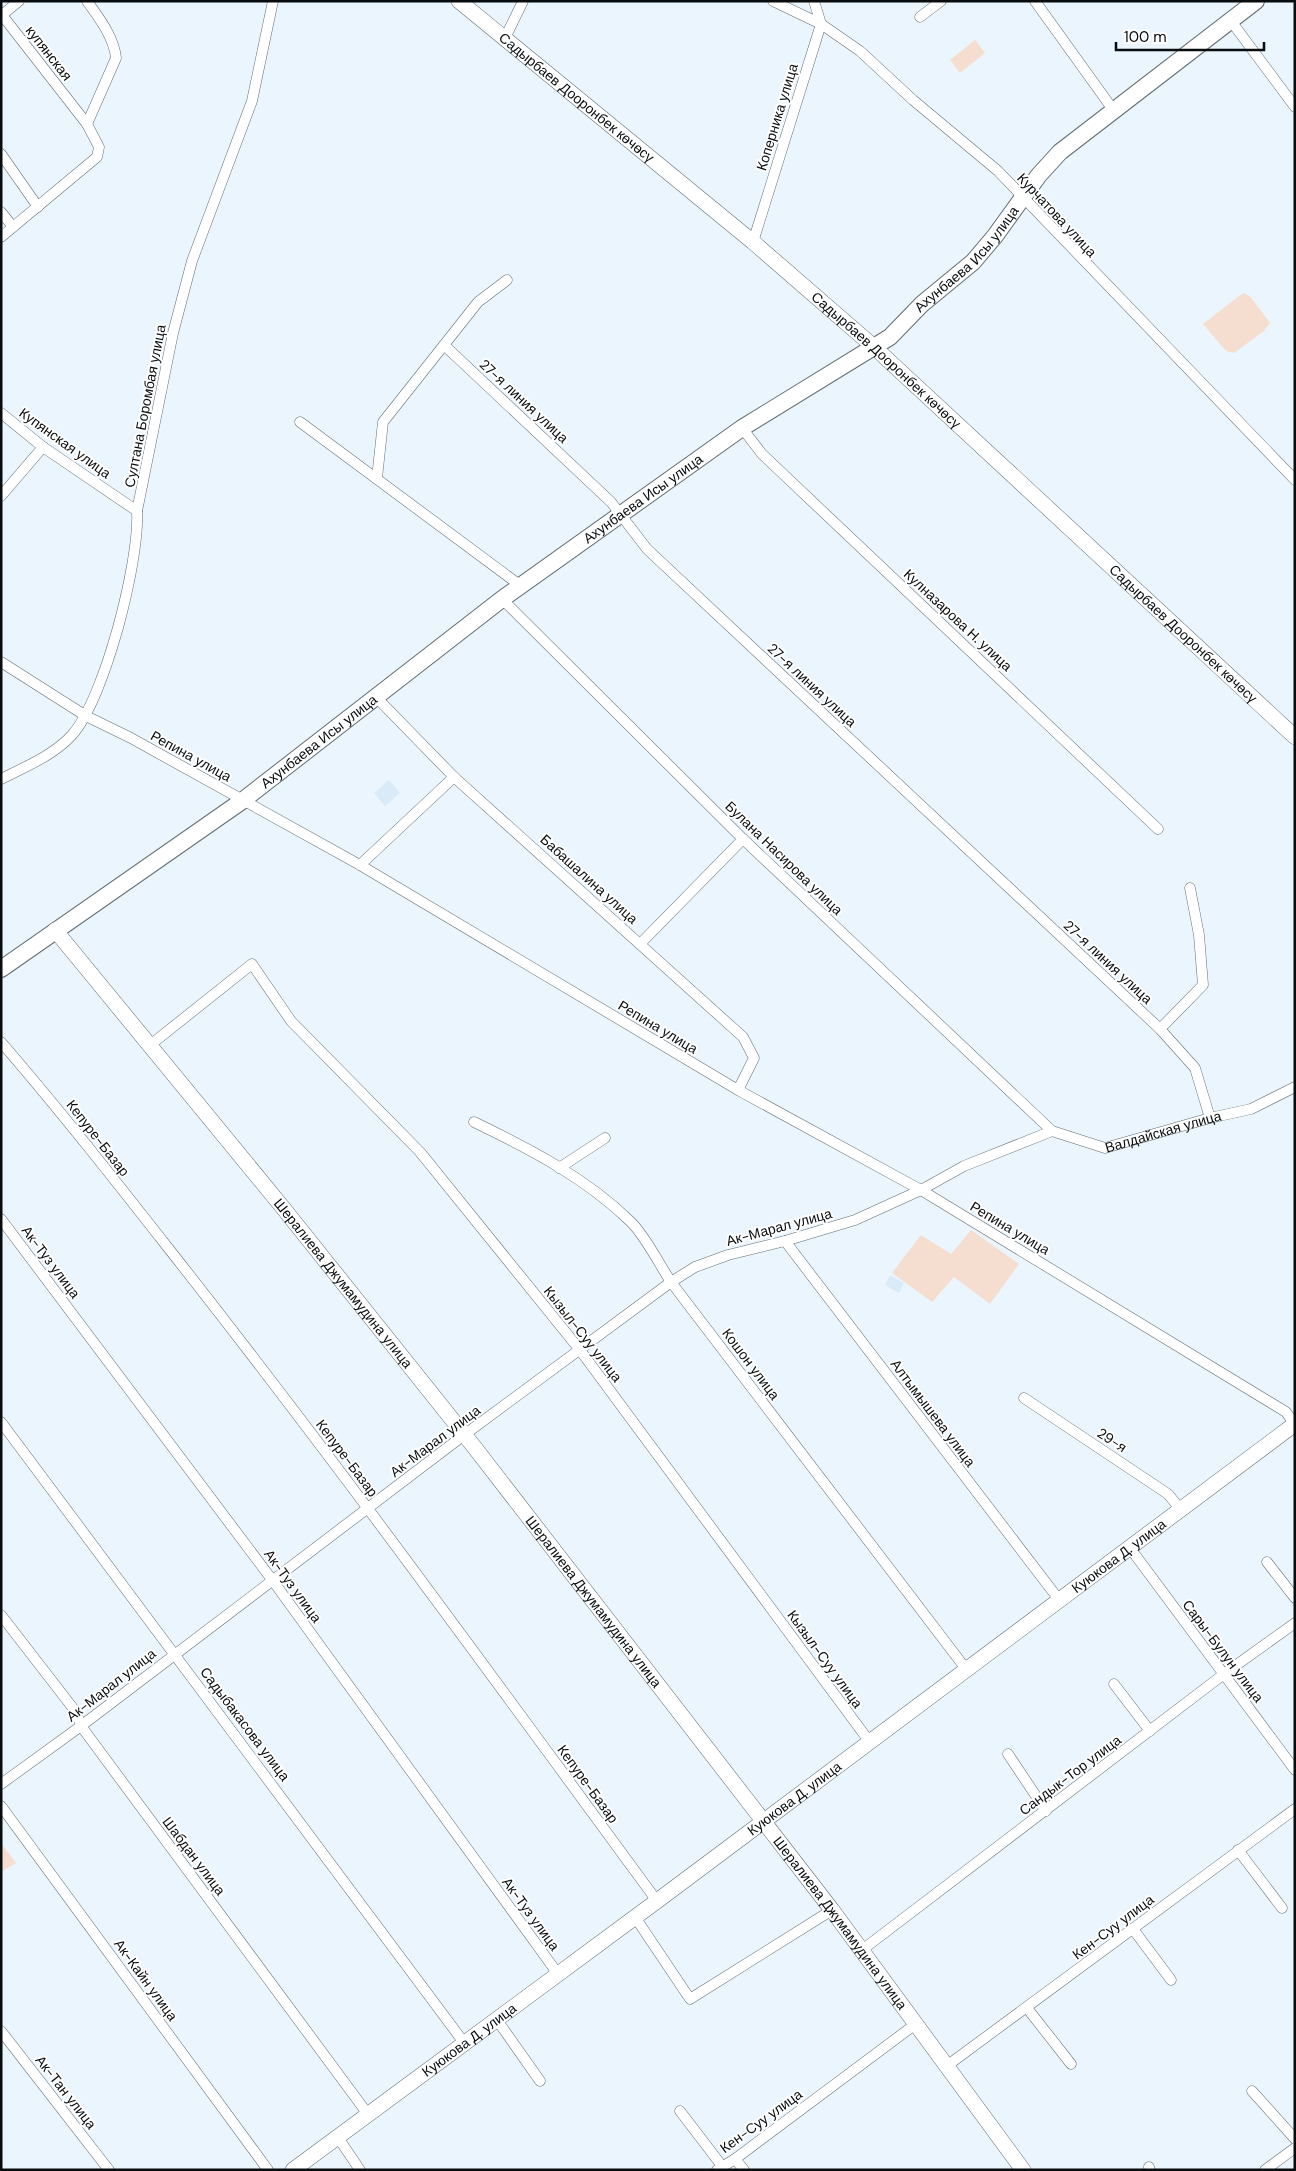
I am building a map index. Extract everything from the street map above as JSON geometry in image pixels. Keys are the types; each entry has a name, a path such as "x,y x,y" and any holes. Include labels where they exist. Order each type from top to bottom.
{"main road":[{"name":"Ахунбаева Исы улица","path":"1,969 242,801 502,599 620,514 742,428 890,337 922,304 973,262 995,236 1039,174 1060,152 1256,1"}],"street":[{"name":"купянская","path":"19,1 2,16 87,124"},
{"path":"1,237 97,157 99,147 87,124 114,66 115,50 103,24 87,1"},
{"name":"Султана Боромбая улица","path":"1,779 41,759 71,736 86,716 106,666 125,599 138,528 138,511 173,333 192,261 252,101 273,1"},
{"name":"Садырбаев Дооронбек көчөсү","path":"459,1 753,242 874,347 1295,737"},
{"path":"505,38 523,1"},
{"name":"Курчатова улица","path":"773,1 821,24 860,50 913,100 998,172 1295,480"},
{"path":"814,1 821,24"},
{"path":"920,17 941,1"},
{"path":"1035,1 1114,111"},
{"path":"1231,21 1295,107"},
{"name":"Коперника улица","path":"753,242 821,24"},
{"path":"1,154 38,207"},
{"path":"1,212 13,228"},
{"path":"377,478 383,422 478,302 507,280"},
{"name":"27-я линия улица","path":"444,346 611,502 647,549 1160,1029 1195,1068 1210,1118"},
{"name":"Купянская улица","path":"1,413 43,447 138,511"},
{"path":"300,422 521,586"},
{"name":"Кулназарова Н. улица","path":"742,428 762,454 1158,829"},
{"path":"1,496 43,447"},
{"name":"Булана Насирова улица","path":"502,599 744,839 1052,1131"},
{"name":"Репина улица","path":"1,662 86,716 131,738 360,865 738,1090 921,1190 1286,1412 1295,1425"},
{"name":"Бабашалина улица","path":"376,697 454,777 743,1037 754,1058 738,1090"},
{"path":"360,865 454,777"},
{"path":"640,944 744,839"},
{"path":"1160,1029 1203,985 1199,935 1190,888"},
{"name":"Шералиева Джумамудина улица","path":"55,930 284,1209 464,1435 832,1910 948,2065 1023,2170"},
{"name":"Кызыл-Суу улица","path":"149,1046 252,964 291,1021 420,1152 580,1350 869,1741"},
{"name":"Кепуре-Базар","path":"1,1042 49,1098 203,1293 369,1509 657,1901"},
{"name":"Валдайская улица","path":"1052,1131 1105,1148 1210,1118 1251,1109 1295,1087"},
{"name":"Кошон улица","path":"474,1122 540,1155 593,1190 632,1224 671,1282 966,1669"},
{"path":"921,1190 964,1166 1052,1131"},
{"path":"559,1168 605,1138"},
{"name":"Ак-Марал улица","path":"1,1784 369,1509 464,1435 671,1282 695,1267 728,1255 785,1242 856,1220 921,1190"},
{"name":"Ак-Туз улица","path":"1,1219 273,1581 558,1974"},
{"name":"Алтымышева улица","path":"785,1242 1060,1601"},
{"name":"29-я","path":"1024,1398 1168,1494 1181,1510"},
{"name":"Садыбакасова улица","path":"1,1422 176,1653 465,2044"},
{"name":"Куюкова Д. улица","path":"293,2170 367,2113 465,2044 1295,1425"},
{"name":"Сары-Булун улица","path":"1130,1548 1295,1770"},
{"path":"1267,1562 1295,1598"},
{"name":"Шабдан улица","path":"1,1615 76,1712 81,1726 367,2113"},
{"name":"Сандык-Тор улица","path":"862,1950 1224,1674 1295,1623"},
{"path":"1114,1684 1150,1731"},
{"path":"1008,1754 1046,1811"},
{"name":"Ак-Кайн улица","path":"1,1806 268,2170"},
{"name":"Кен-Суу улица","path":"948,2065 1133,1930 1238,1850 1295,1810"},
{"path":"1238,1850 1282,1908"},
{"path":"635,1917 690,1999 832,1910"},
{"path":"1133,1930 1171,1980"},
{"path":"1027,2008 1071,2064"},
{"path":"497,2020 540,2081"},
{"name":"Кен-Суу улица","path":"720,2168 735,2159 917,2023"},
{"name":"Ак-Тан улица","path":"1,2031 109,2170"},
{"path":"1252,2091 1295,2139"},
{"path":"680,2111 720,2168"},
{"path":"338,2136 360,2170"},
{"path":"1265,2170 1295,2148"},
{"path":"735,2159 744,2170"}],"shaded area":[{"path":"975,40 985,53 960,73 950,60"},
{"path":"1243,293 1250,296 1270,323 1264,331 1234,353 1226,351 1203,324"},
{"path":"389,780 400,793 385,806 374,793"},
{"path":"971,1230 1019,1264 990,1304 954,1277 932,1302 892,1273 921,1235 951,1254"},
{"path":"890,1275 904,1283 899,1293 885,1285"},
{"path":"1,1843 16,1863 1,1872"}]}
